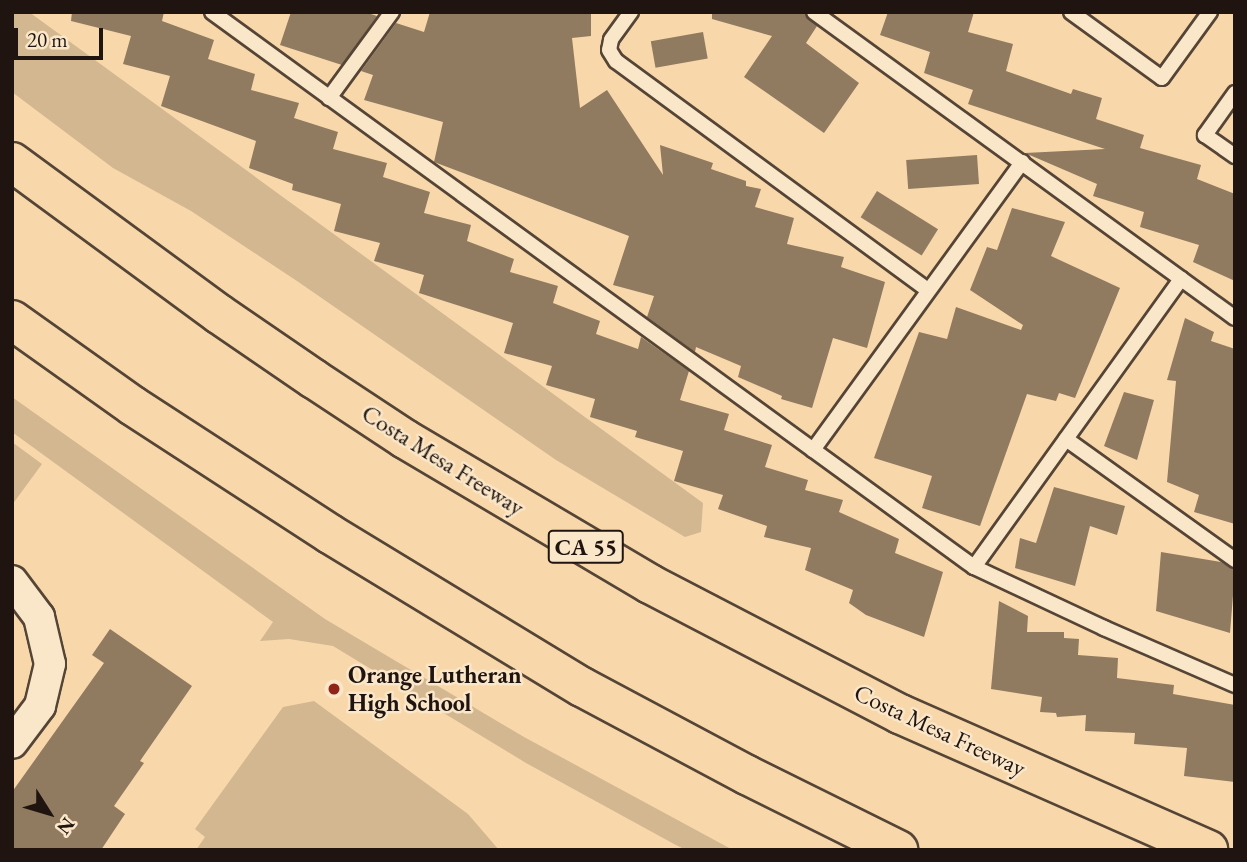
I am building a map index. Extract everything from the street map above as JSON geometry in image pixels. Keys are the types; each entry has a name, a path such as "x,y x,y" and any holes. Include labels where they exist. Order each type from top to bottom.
{"highway":[{"name":"Costa Mesa Freeway","path":"12,162 219,314 314,379 405,439 650,584 900,714 1208,850"},
{"path":"12,320 133,406 319,527 582,687 898,850"}],"street":[{"path":"12,580 39,617 50,664 40,706 12,743"}],"lane":[{"path":"212,12 974,566 1104,628 1235,685"},
{"path":"329,98 392,12"},
{"path":"631,12 611,40 609,50 616,61 928,290"},
{"path":"814,12 1235,318"},
{"path":"1071,12 1162,78 1210,12"},
{"path":"1235,93 1205,135 1235,156"},
{"path":"813,450 1022,162"},
{"path":"974,566 1181,279"},
{"path":"1066,439 1235,560"}],"shaded area":[{"path":"12,12 29,12 703,503 701,532 685,537 556,460 191,211 113,168 12,92"},
{"path":"12,397 325,619 524,737 733,850 686,850 674,844 526,763 333,646 289,639 260,641 273,622 12,432"},
{"path":"12,442 42,464 12,505"},
{"path":"314,701 468,814 499,850 196,850 205,837 195,829 283,707"}],"building":[{"path":"72,12 164,12 162,21 214,40 208,59 255,74 251,90 299,103 294,118 338,132 333,149 387,163 383,177 430,192 424,213 471,225 467,241 514,259 510,272 558,286 553,303 600,321 596,334 638,349 641,337 689,371 680,400 729,414 724,430 772,445 765,467 808,480 805,490 843,500 839,512 899,539 895,553 943,572 924,637 866,615 849,603 853,590 805,570 811,548 764,537 767,526 718,509 723,495 674,481 683,451 635,437 637,431 590,417 595,399 546,385 552,366 504,353 513,323 419,293 424,275 374,261 380,243 334,231 341,204 292,190 293,184 249,168 256,141 161,106 170,76 123,64 131,36 71,21"},
{"path":"291,12 365,12 377,16 342,65 280,45"},
{"path":"430,12 591,12 591,36 572,38 580,108 607,90 663,175 660,145 713,163 711,169 746,181 746,186 761,189 755,207 794,218 787,244 844,257 841,267 885,282 867,348 833,338 812,408 781,399 782,396 738,377 741,366 696,347 695,352 647,317 654,296 613,285 629,236 434,162 443,122 364,100 373,75 361,71 396,23 424,32"},
{"path":"712,12 805,12 817,26 806,43 859,83 824,133 744,77 772,36 712,19"},
{"path":"888,12 974,12 968,32 1013,44 1006,71 1071,94 1073,89 1102,98 1096,119 1144,135 1140,148 1201,165 1197,179 1235,194 1235,281 1193,262 1199,245 1140,227 1144,212 1093,196 1097,184 1025,153 1105,149 968,104 973,90 924,73 930,52 880,35"},
{"path":"703,32 708,59 655,68 651,41"},
{"path":"977,155 979,184 908,189 906,160"},
{"path":"877,191 938,229 922,255 861,217"},
{"path":"1012,208 1065,222 1051,256 1120,288 1075,398 1059,393 1056,401 1027,394 980,526 922,508 932,476 874,458 919,332 947,339 956,307 1021,330 1023,325 970,290 987,247 997,250"},
{"path":"1185,318 1214,332 1211,341 1235,349 1235,524 1194,512 1199,495 1167,482 1176,381 1167,380"},
{"path":"1124,392 1154,400 1137,460 1104,446"},
{"path":"1054,487 1125,506 1117,535 1090,526 1075,586 1015,568 1020,538 1036,543"},
{"path":"1161,552 1221,562 1235,570 1230,633 1156,611"},
{"path":"999,601 1028,616 1027,632 1064,632 1064,638 1079,639 1078,655 1118,658 1117,678 1174,685 1173,694 1235,705 1235,782 1184,776 1187,748 1134,744 1135,733 1085,731 1086,715 1057,717 1056,713 1040,712 1042,697 991,689"},
{"path":"110,629 192,686 140,761 144,763 114,806 125,814 101,850 12,850 12,792 104,663 92,655"}],"place":[{"name":"Orange Lutheran High School","path":"334,689"}]}
